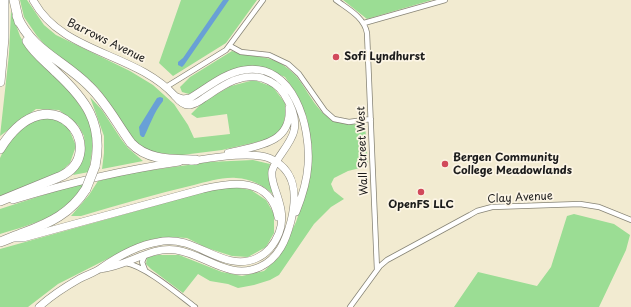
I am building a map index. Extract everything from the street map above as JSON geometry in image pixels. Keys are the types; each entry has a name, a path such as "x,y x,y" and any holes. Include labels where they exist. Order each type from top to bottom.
{"highway":[{"path":"0,82 3,46 4,0"},
{"path":"0,242 45,225 59,217 74,205 86,189 95,166 97,153 94,122 88,109 74,89 30,46 22,32 14,0"},
{"path":"17,16 25,31 36,44 93,89 131,143 137,148 157,157 200,160"},
{"path":"0,149 10,134 23,122 35,116 46,114 56,115 68,122 77,134 80,145 77,160 68,172 59,178 0,203"}],"main road":[{"name":"Barrows Avenue","path":"33,0 42,14 60,31 81,43 143,71 166,87 183,104 192,105 234,80 249,77 260,78 270,82 278,87 284,94"},
{"path":"100,269 109,268 147,254 163,250 178,250 228,270 249,270 261,266 274,256 282,246 305,185 309,153 307,134 303,119 295,99 287,86 280,79 270,74 257,70 248,70 231,74 188,99 175,96"},
{"path":"200,160 264,144 278,137 284,129 289,117 284,94"},
{"path":"39,307 69,285 100,269 110,261 143,246 158,242 182,242 226,260 242,262 253,260 263,255 271,247 280,230 282,217 281,205 272,176 272,171 290,140 294,126 293,113 284,94"},
{"path":"0,203 107,174 151,166 200,160 253,156 265,157 276,162 288,175 294,190 293,207 288,231"},
{"path":"12,238 23,238 211,187 238,183 250,185 260,190 274,203 279,222 275,240"}],"street":[{"path":"166,87 221,54 230,46 263,0"},
{"path":"336,0 358,16 364,23 445,0"},
{"name":"Wall Street West","path":"364,23 367,33 377,270"},
{"path":"230,46 241,52 264,54 283,58 299,74 322,108 331,117 349,122 371,119"},
{"name":"Clay Avenue","path":"377,270 393,256 470,214 492,207 580,204 604,209 631,220"},
{"path":"147,254 143,258 142,264 143,268 148,273"},
{"path":"123,263 134,265 148,273 195,307"},
{"path":"350,307 377,270"}],"green space":[{"path":"20,0 27,0 44,25 56,35 130,71 153,85 174,104 188,125 194,138 230,134 227,114 197,118 191,114 203,102 231,86 254,80 273,87 285,103 285,116 282,130 270,139 222,150 182,155 156,153 145,149 136,143 99,89 85,76 51,52 37,36 24,17"},
{"path":"181,0 257,0 226,43 173,76 159,63"},
{"path":"343,0 432,0 367,19"},
{"path":"11,11 20,36 29,52 72,94 90,121 93,144 89,172 73,175 81,162 85,149 84,136 78,125 59,110 36,109 0,136 9,54"},
{"path":"232,51 274,60 280,63 295,75 314,103 325,115 345,124 365,124 368,166 348,171 334,178 331,184 334,191 344,199 331,207 314,224 279,275 270,280 238,288 228,284 210,281 198,274 183,293 146,264 147,257 158,255 179,255 222,272 242,276 264,271 279,257 296,222 309,183 312,149 307,118 296,93 285,77 263,68 249,66 239,68 189,94 182,92 180,87 190,77"},
{"path":"90,97 102,110 128,148 143,161 102,169 104,136"},
{"path":"40,118 56,118 69,129 76,146 70,163 57,175 0,196 0,158 8,141 26,124"},
{"path":"253,160 270,164 270,184 274,195 266,188 252,181 236,178 225,178 166,192 81,216 71,216 89,195 98,181 131,173 209,162"},
{"path":"84,182 70,203 60,211 24,227 0,234 0,209"},
{"path":"233,187 251,190 266,200 274,214 274,233 266,247 248,257 232,256 207,248 187,238 170,237 153,239 121,252 58,284 28,307 0,307 0,249 212,190"},
{"path":"574,214 614,224 630,235 626,250 599,307 454,307 478,272 537,286 551,267 567,216"}],"water":[{"path":"223,0 229,0 184,65 182,67 178,65 178,62 183,58"},
{"path":"157,98 163,98 163,101 144,137 142,137 140,135 139,127"}],"place":[{"name":"Sofi Lyndhurst","path":"336,57"},
{"name":"Bergen Community College Meadowlands","path":"445,164"},
{"name":"OpenFS LLC","path":"421,192"}]}
